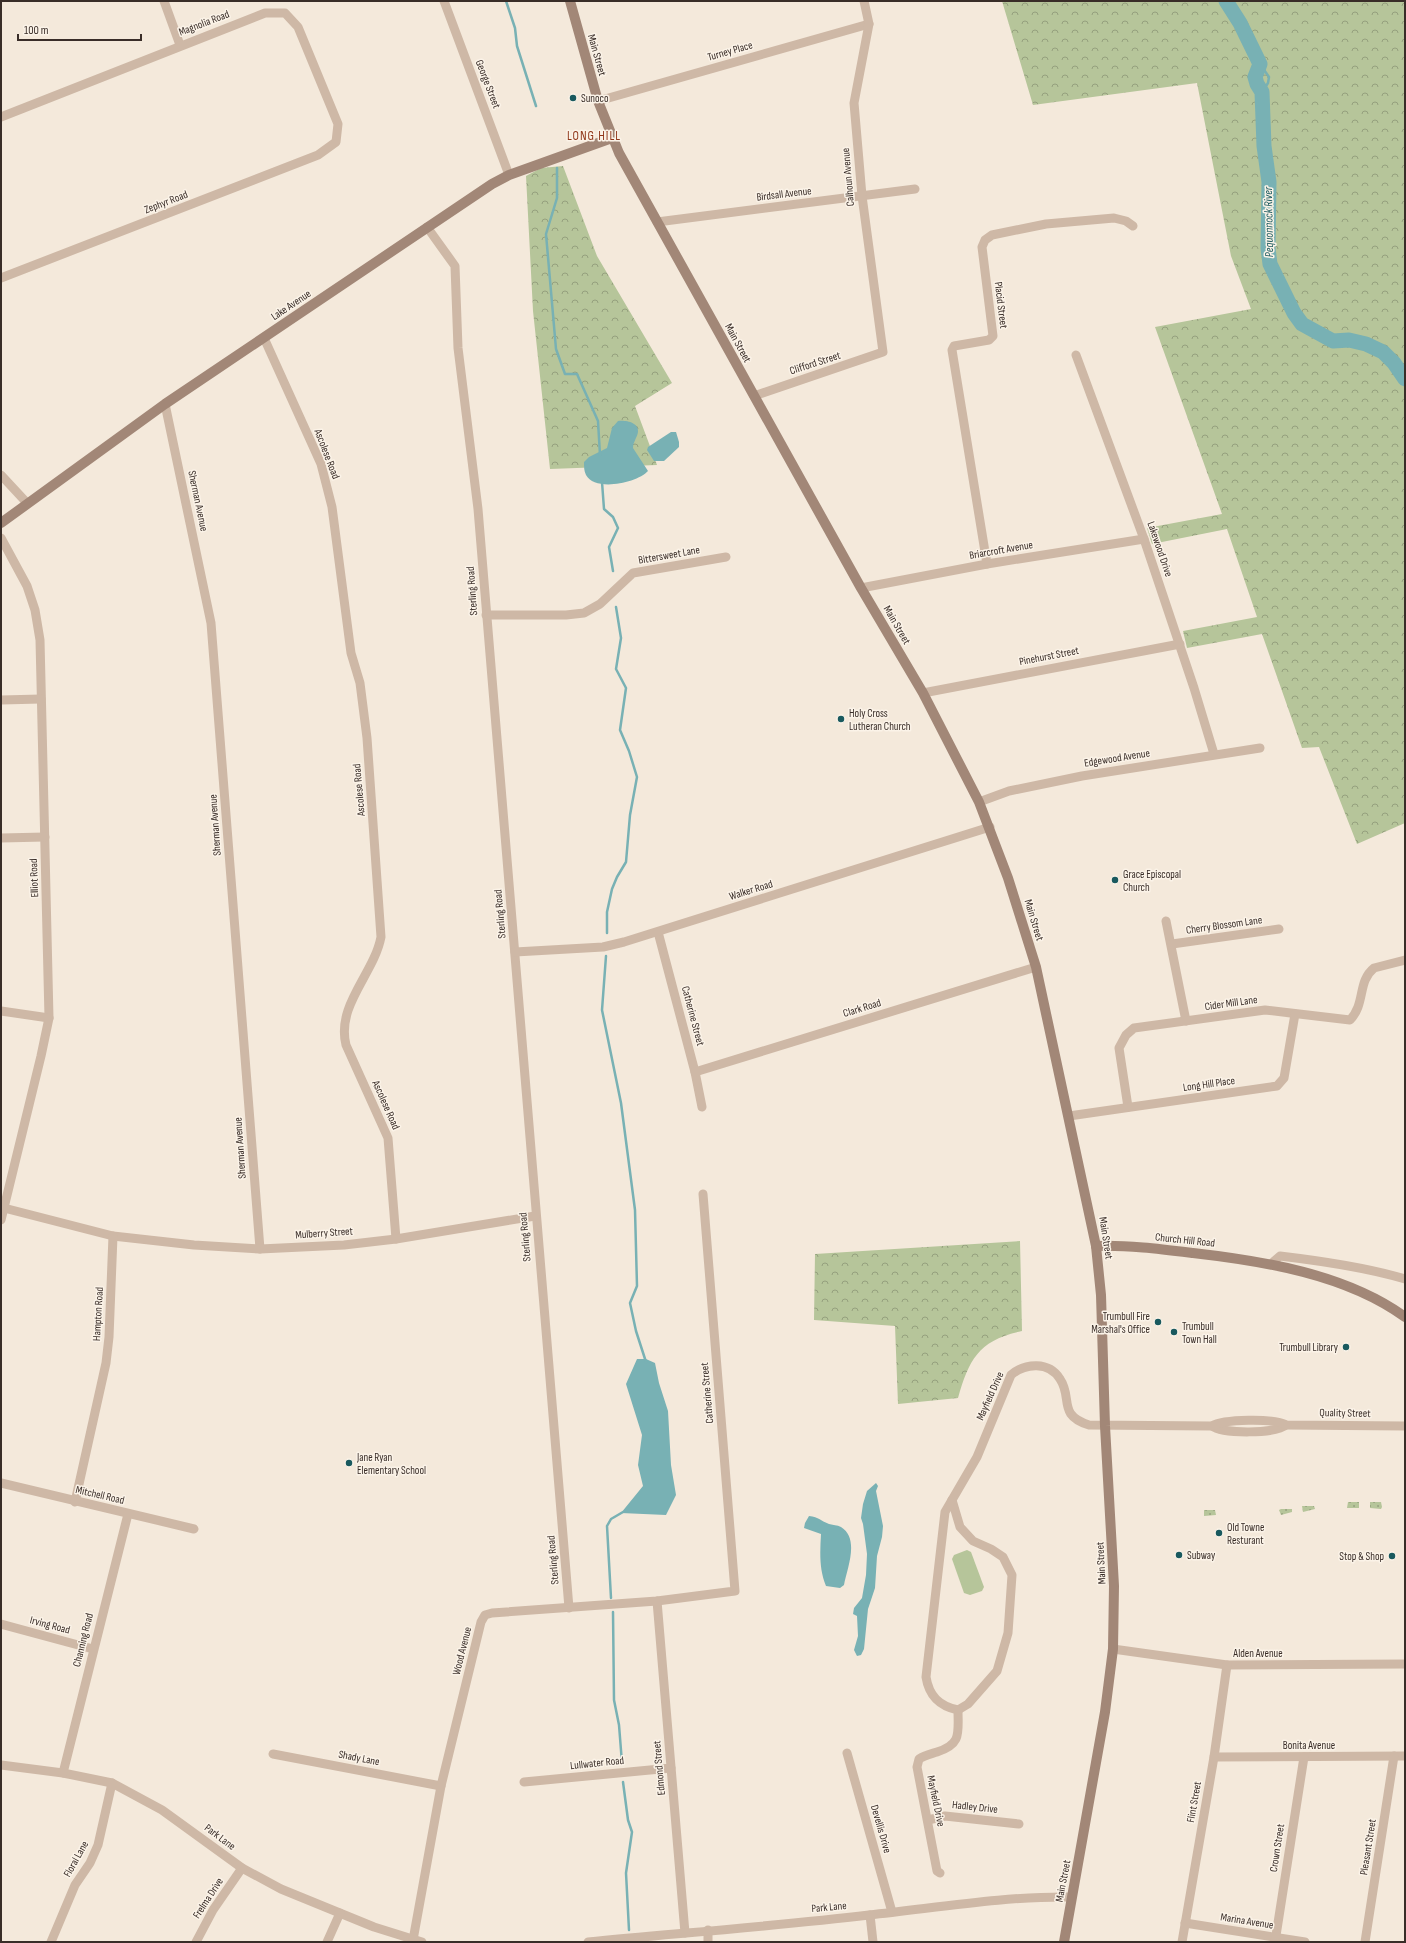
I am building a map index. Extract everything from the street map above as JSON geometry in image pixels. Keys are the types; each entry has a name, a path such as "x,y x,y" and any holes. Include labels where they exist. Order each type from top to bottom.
{"main road":[{"name":"Main Street","path":"570,1 598,101 612,138 657,222 861,588 923,693 979,802 990,827 1008,878 1036,967 1096,1246 1101,1296 1105,1426 1114,1586 1113,1649 1105,1712 1064,1942"},
{"name":"Lake Avenue","path":"1,523 165,404 427,227 509,175 612,138"},
{"name":"Church Hill Road","path":"1096,1246 1164,1250 1271,1264 1311,1274 1348,1287 1405,1317"}],"street":[{"path":"164,1 180,45"},
{"name":"George Street","path":"444,1 509,175"},
{"name":"Calhoun Avenue","path":"864,1 869,24 854,103 862,196 883,352"},
{"name":"Magnolia Road","path":"1,117 180,45 265,13 285,14 298,27 338,124 336,142"},
{"name":"Turney Place","path":"598,101 869,24"},
{"name":"Zephyr Road","path":"1,278 318,156 336,142"},
{"name":"Birdsall Avenue","path":"657,222 915,189"},
{"name":"Placid Street","path":"988,564 952,350 954,346 989,340 993,336 982,247 984,240 992,235 1046,224 1114,218 1126,220 1133,226"},
{"name":"Sterling Road","path":"427,227 455,266 458,348 478,509 515,952 535,1216 569,1608"},
{"name":"Ascolese Road","path":"264,338 321,464 332,507 351,653 360,682 366,738 381,937 376,955 346,1014 344,1035 346,1045 388,1138 396,1239"},
{"name":"Clifford Street","path":"754,396 883,352"},
{"name":"Lakewood Drive","path":"1076,355 1144,539 1180,644 1214,754"},
{"name":"Sherman Avenue","path":"165,404 211,623 260,1249"},
{"path":"1,475 27,504"},
{"name":"Elliot Road","path":"1,538 27,586 35,610 40,647 49,1018 1,1220"},
{"name":"Briarcroft Avenue","path":"861,588 988,564 1144,539"},
{"name":"Bittersweet Lane","path":"486,615 566,615 584,613 600,604 633,573 726,557"},
{"name":"Pinehurst Street","path":"923,693 1180,644"},
{"path":"1,700 42,699"},
{"name":"Edgewood Avenue","path":"979,802 1001,794 1048,782 1214,754 1260,748"},
{"name":"Walker Road","path":"515,952 603,946 658,932 990,827"},
{"path":"1,838 45,837"},
{"path":"1166,921 1172,944 1186,1021"},
{"name":"Cherry Blossom Lane","path":"1172,944 1279,930"},
{"name":"Catherine Street","path":"658,932 695,1072 702,1107"},
{"name":"Cider Mill Lane","path":"1128,1107 1119,1048 1126,1035 1134,1028 1265,1010 1350,1020 1358,1012 1365,977 1374,968 1405,960"},
{"name":"Clark Road","path":"695,1072 1036,967"},
{"path":"1,1010 49,1018"},
{"name":"Long Hill Place","path":"1069,1116 1277,1086 1284,1078 1295,1014"},
{"name":"Catherine Street","path":"703,1194 735,1591"},
{"path":"4,1208 113,1236"},
{"name":"Mulberry Street","path":"113,1236 194,1245 260,1249 344,1245 396,1239 535,1216"},
{"name":"Hampton Road","path":"75,1502 106,1363 109,1337 113,1236"},
{"path":"1271,1264 1280,1256 1308,1259 1383,1272 1405,1279"},
{"name":"Mayfield Drive","path":"940,1873 937,1871 928,1820 917,1774 918,1762 923,1756 947,1749 956,1742 958,1738 958,1710 948,1708 932,1697 928,1688 926,1677 945,1512 977,1457 1008,1381 1017,1370 1031,1365 1039,1366 1055,1374 1061,1379 1069,1412 1074,1418 1079,1422 1089,1425 1105,1426"},
{"name":"Quality Street","path":"1105,1426 1212,1426 1222,1421 1251,1426 1278,1422 1286,1424 1405,1426"},
{"name":"Mitchell Road","path":"1,1482 75,1502 194,1529"},
{"path":"952,1500 960,1527 973,1541 991,1549 1003,1557 1012,1575 1008,1633 997,1671 968,1704 958,1710"},
{"name":"Channing Road","path":"63,1772 128,1514"},
{"name":"Wood Avenue","path":"418,1941 441,1786 481,1622 485,1615 492,1613 657,1601 735,1591"},
{"name":"Edmond Street","path":"657,1601 685,1933"},
{"name":"Irving Road","path":"1,1624 93,1649"},
{"name":"Alden Avenue","path":"1113,1649 1227,1665 1405,1664"},
{"name":"Flint Street","path":"1182,1942 1214,1757 1227,1665"},
{"name":"Devellis Drive","path":"847,1753 892,1912"},
{"name":"Shady Lane","path":"273,1754 441,1786"},
{"name":"Pleasant Street","path":"1365,1942 1394,1756"},
{"name":"Bonita Avenue","path":"1214,1757 1405,1756"},
{"name":"Crown Street","path":"1275,1940 1304,1757"},
{"name":"Park Lane","path":"1,1765 63,1772 112,1783 162,1810 242,1868 281,1889 374,1927 418,1941"},
{"name":"Lullwater Road","path":"524,1782 671,1768"},
{"name":"Floral Lane","path":"51,1942 75,1885 90,1863 98,1845 112,1783"},
{"name":"Hadley Drive","path":"928,1820 945,1816 1019,1824"},
{"name":"Frelma Drive","path":"196,1942 212,1910 242,1868"},
{"name":"Park Lane","path":"588,1942 1046,1897 1072,1897"},
{"path":"327,1942 340,1913"},
{"path":"870,1915 873,1942"},
{"name":"Marina Avenue","path":"1185,1923 1275,1940 1305,1942"},
{"path":"708,1930 708,1942"}],"green space":[{"path":"1002,1 1405,1 1405,823 1357,844 1319,747 1302,748 1262,634 1187,648 1183,631 1257,617 1227,529 1152,544 1147,528 1222,514 1155,327 1251,309 1231,256 1197,83 1033,105"},
{"path":"563,166 597,256 672,383 635,406 657,465 550,469 533,311 526,176 541,168"},
{"path":"1020,1241 1022,1331 995,1340 978,1353 967,1372 958,1398 898,1404 895,1326 814,1320 815,1254"},
{"path":"1348,1502 1359,1502 1359,1508 1347,1508"},
{"path":"1370,1502 1381,1502 1381,1509 1370,1508"},
{"path":"1302,1506 1314,1506 1315,1509 1303,1512"},
{"path":"1292,1509 1292,1512 1281,1515 1279,1510"},
{"path":"1204,1510 1215,1510 1216,1515 1204,1516"},
{"path":"967,1550 971,1552 984,1587 982,1591 970,1595 964,1593 952,1559 954,1555"}],"water":[{"path":"618,421 631,422 638,429 633,448 648,471 635,479 626,482 616,484 598,483 591,480 586,475 584,470 584,462 589,457 607,448 612,428"},
{"path":"671,432 676,432 679,447 664,461 654,461 647,450 648,447"},
{"path":"637,1359 646,1359 655,1363 659,1383 668,1411 671,1465 676,1495 666,1515 621,1513 643,1486 638,1465 642,1435 626,1384"},
{"path":"876,1483 878,1486 876,1491 883,1526 882,1537 877,1556 875,1588 868,1609 864,1649 861,1655 857,1656 854,1650 858,1636 857,1616 853,1614 854,1608 862,1598 866,1575 867,1554 861,1518 867,1491"},
{"path":"809,1516 841,1527 847,1532 850,1539 851,1554 844,1585 840,1588 826,1586 821,1567 821,1534 804,1528"}],"waterway":[{"path":"506,1 515,28 517,46 536,106"},
{"name":"Pequonnock River","path":"1226,1 1240,23 1260,64 1255,77 1262,92 1264,146 1269,182 1268,248 1270,264 1294,313 1302,324 1333,341 1349,340 1366,344 1383,352 1394,363 1405,379"},
{"path":"1260,64 1269,77 1268,83 1262,92"},
{"path":"557,168 557,198 546,234 556,349 565,374 577,374 598,421 600,455"},
{"path":"602,482 604,509 613,517 618,528 609,547 613,571"},
{"path":"607,933 607,912 612,889 626,862 630,815 637,777 629,751 620,730 626,688 616,669 621,638 616,607"},
{"path":"606,956 602,1010 621,1103 635,1210 637,1286 630,1303 636,1331 646,1362"},
{"path":"611,1598 607,1526 611,1519 623,1512"},
{"path":"613,1612 614,1700 619,1725 622,1763"},
{"path":"623,1782 628,1820 632,1832 626,1873 629,1930"}],"place":[{"name":"Sunoco","path":"573,98"},
{"name":"Holy Cross Lutheran Church","path":"841,719"},
{"name":"Grace Episcopal Church","path":"1115,880"},
{"name":"Trumbull Fire Marshal's Office","path":"1158,1322"},
{"name":"Trumbull Town Hall","path":"1174,1332"},
{"name":"Trumbull Library","path":"1346,1347"},
{"name":"Jane Ryan Elementary School","path":"349,1463"},
{"name":"Old Towne Resturant","path":"1219,1533"},
{"name":"Subway","path":"1179,1555"},
{"name":"Stop & Shop","path":"1392,1556"}],"district":[{"name":"LONG HILL","path":"594,136"}]}
